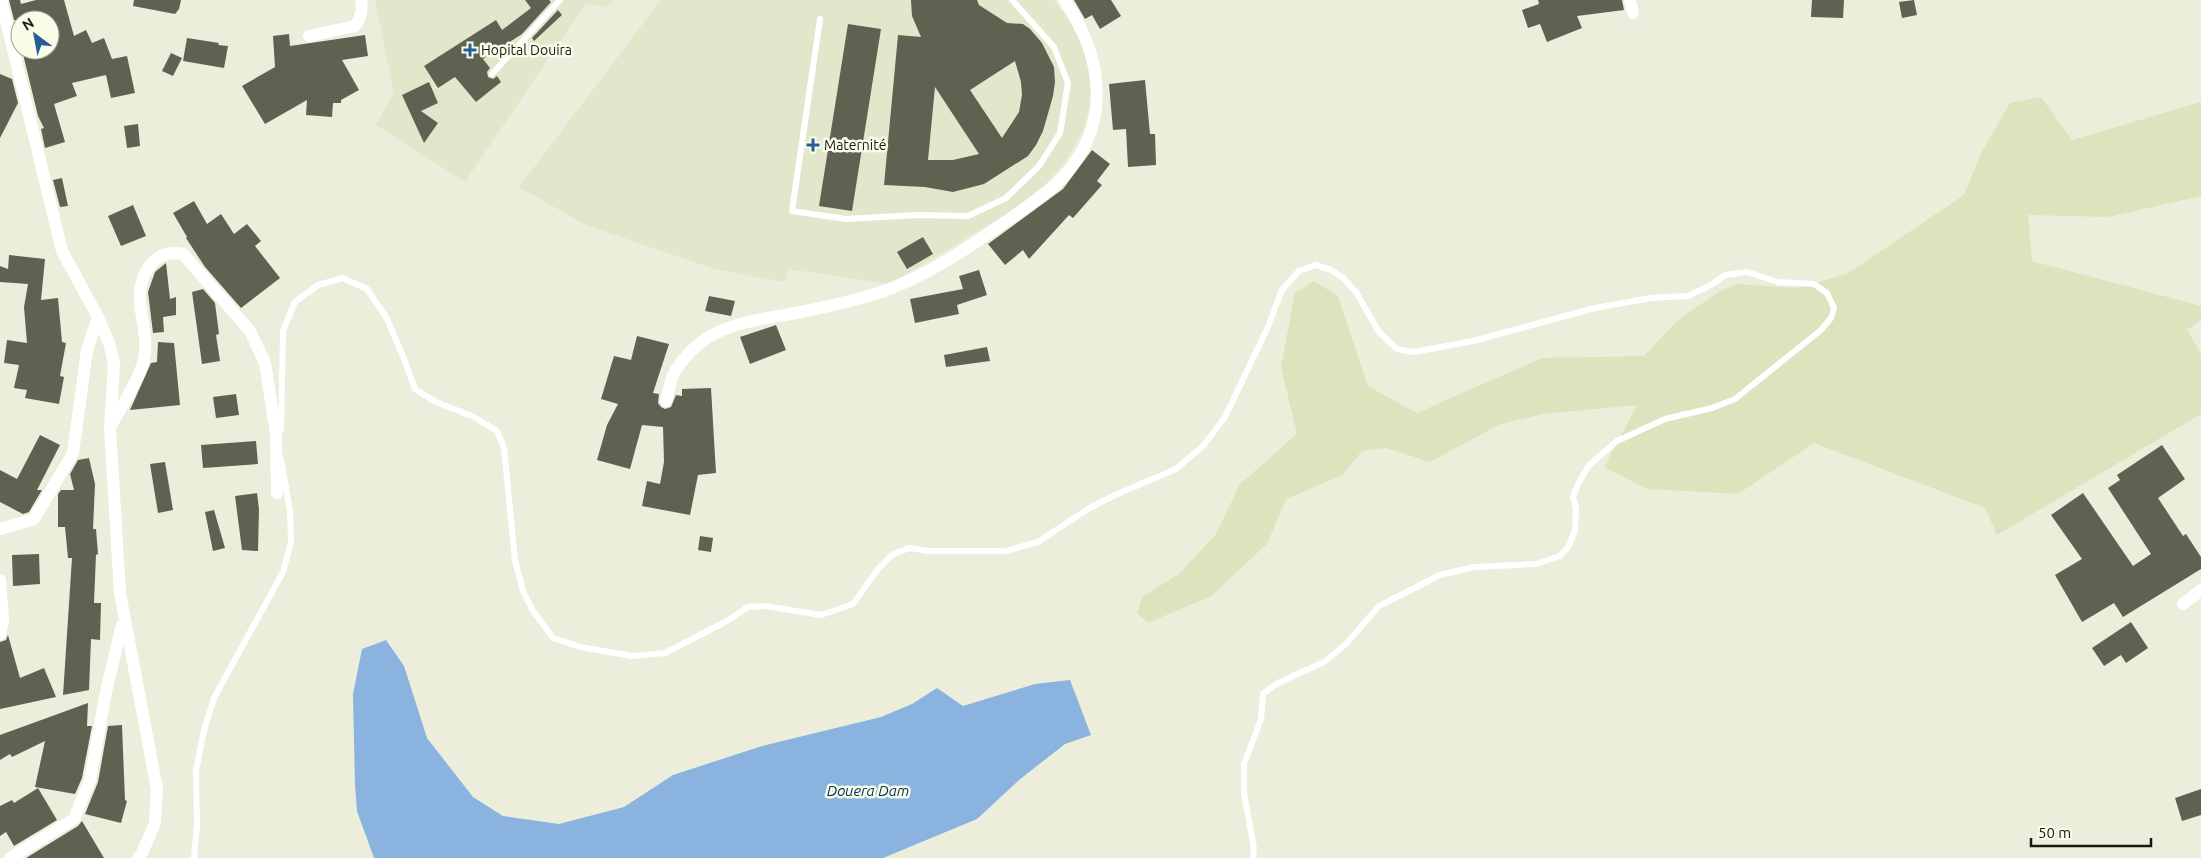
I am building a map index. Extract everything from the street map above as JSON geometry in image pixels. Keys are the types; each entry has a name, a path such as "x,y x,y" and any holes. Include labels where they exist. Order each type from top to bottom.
{"street":[{"path":"310,36 355,26 360,20 363,8 361,0"},
{"path":"666,401 673,376 691,352 711,336 739,323 833,304 884,291 915,278 978,241 1024,209 1064,177 1088,142 1098,105 1096,70 1087,42 1064,0"},
{"path":"1630,0 1633,13"},
{"path":"1,5 5,38 62,252 98,317 109,343 114,363 110,429 117,564 124,620 157,790 154,824 138,858"},
{"path":"110,429 144,361 146,340 140,292 145,272 157,257 172,252 183,254 250,331 264,363 276,434 277,493"},
{"path":"0,529 34,519 73,453 87,350 98,317"},
{"path":"0,580 3,619 0,634"},
{"path":"2183,604 2201,590"},
{"path":"10,858 74,819 90,780 106,692 124,620"}],"lane":[{"path":"492,74 560,0"},
{"path":"820,19 792,211 846,219 917,215 968,216 1006,198 1039,166 1060,133 1068,83 1054,47 1012,0"},
{"path":"194,858 197,827 196,771 205,726 214,698 284,572 291,542 290,511 281,459 280,416 283,331 295,302 318,285 343,278 367,289 386,317 404,356 415,389 434,401 474,417 497,431 504,448 510,524 515,560 523,590 533,611 553,638 580,647 632,656 665,653 727,621 748,607 765,606 821,615 853,604 878,569 892,555 909,548 938,552 1006,551 1038,542 1088,509 1176,469 1203,446 1225,417 1267,329 1282,290 1299,271 1315,265 1328,269 1342,277 1356,292 1379,332 1398,349 1414,352 1474,341 1595,308 1651,298 1688,296 1711,285 1725,275 1747,272 1778,282 1814,284 1828,293 1834,308 1831,318 1826,324 1777,367 1736,399 1712,408 1657,423 1617,441 1590,465 1577,486 1573,497 1576,508 1575,530 1569,546 1560,556 1536,564 1457,570 1431,579 1379,606 1346,644 1324,662 1278,682 1263,694 1261,719 1244,764 1244,793 1254,849 1253,858"}],"shaded area":[{"name":"Hopital Douira","path":"375,0 614,0 606,8 586,3 465,182 376,125 394,93"},
{"name":"Maternité","path":"661,0 1054,0 1072,25 1086,52 1091,72 1091,102 1083,131 1067,159 1046,184 1018,207 890,284 788,269 785,282 714,269 586,225 519,187"},
{"path":"2041,97 2072,140 2201,102 2201,196 2108,217 2028,215 2032,261 2201,306 2201,320 2187,330 2201,354 2201,414 1997,535 1985,508 1814,443 1738,494 1647,489 1604,467 1637,405 1543,414 1500,424 1430,462 1386,448 1362,451 1342,475 1286,499 1267,544 1211,596 1148,623 1137,613 1142,597 1179,574 1216,534 1240,484 1297,434 1281,367 1295,293 1314,281 1338,296 1368,386 1417,413 1542,358 1644,356 1676,322 1718,292 1737,284 1796,288 1847,274 1964,195 1981,153 2010,103"}],"water":[{"name":"Douera Dam","path":"386,640 404,666 427,738 473,797 503,816 559,824 624,807 673,775 762,746 881,717 912,704 937,688 963,706 1035,684 1070,680 1091,735 1065,744 1019,780 977,819 883,858 374,858 357,811 353,694 362,649"}],"building":[{"path":"9,0 20,0 21,4 36,0 64,0 74,36 86,30 92,43 104,38 112,59 127,56 135,93 111,98 106,75 72,83 77,96 54,104 65,142 45,148 41,129 44,128 38,116 24,60 60,60 60,10 12,10"},
{"path":"134,0 181,0 179,9 175,14 133,6"},
{"path":"525,0 549,0 551,2 522,34 483,59 490,68 487,72 488,77 493,79 497,76 501,82 476,102 455,77 438,88 424,66 496,20 502,30 531,8"},
{"path":"911,0 977,0 979,5 1007,23 1023,24 1030,29 1042,43 1054,67 1055,82 1053,96 1043,131 1036,145 1028,156 984,184 953,192 925,187 884,185 898,35 921,37 912,16","holes":["1015,61 1021,82 1022,95 1019,112 1002,138 970,90","935,87 979,154 953,160 928,160"]},
{"path":"1074,0 1111,0 1121,16 1100,29 1092,15 1085,19"},
{"path":"1538,0 1622,0 1624,10 1577,16 1582,28 1547,42 1540,24 1528,28 1522,10 1539,4"},
{"path":"1812,0 1844,0 1843,18 1811,17"},
{"path":"1914,0 1917,15 1902,18 1899,2"},
{"path":"558,10 562,15 534,41 532,38"},
{"path":"848,24 881,29 852,211 819,206"},
{"path":"289,34 290,46 365,35 368,56 342,60 359,90 341,100 341,103 333,103 332,117 306,115 307,100 265,124 242,86 275,67 273,36"},
{"path":"187,38 228,46 224,68 183,61"},
{"path":"171,53 182,58 173,76 162,71"},
{"path":"0,74 12,79 18,103 0,138"},
{"path":"1145,80 1150,134 1155,134 1156,165 1128,167 1126,129 1113,130 1109,84"},
{"path":"429,82 438,103 421,111 438,123 424,143 402,95"},
{"path":"138,124 140,146 127,148 124,126"},
{"path":"1092,150 1110,164 1097,181 1102,185 1073,218 1069,215 1029,259 1023,250 1005,265 988,244 1063,189"},
{"path":"62,178 68,206 60,207 53,180"},
{"path":"194,201 207,224 221,214 234,234 247,224 261,241 255,246 280,278 241,308 205,267 186,238 173,213"},
{"path":"133,205 146,236 121,246 108,216"},
{"path":"923,237 933,254 907,269 897,252"},
{"path":"9,255 45,259 41,300 58,298 62,342 66,343 60,376 64,377 59,404 25,398 27,390 14,388 19,365 4,363 7,340 27,343 24,307 28,284 0,282 0,266 8,269"},
{"path":"166,263 170,299 176,297 176,315 163,317 164,332 153,333 148,292 155,272"},
{"path":"979,270 987,295 957,305 959,314 915,323 910,299 963,289 959,276"},
{"path":"203,289 215,303 219,334 216,335 220,361 202,364 192,292"},
{"path":"709,296 735,301 731,316 705,311"},
{"path":"776,325 786,350 750,364 740,337"},
{"path":"637,336 669,344 653,393 659,394 658,403 661,407 665,409 671,407 676,395 682,396 682,389 711,388 716,473 698,475 690,515 642,506 647,481 660,484 664,462 663,427 642,425 630,469 597,460 607,425 618,404 601,399 614,356 631,360"},
{"path":"158,342 174,343 180,405 130,410 151,363 157,362"},
{"path":"987,347 990,361 946,367 944,355"},
{"path":"236,394 239,415 216,418 213,397"},
{"path":"40,435 60,445 37,490 42,490 29,512 23,514 0,502 0,470 17,479"},
{"path":"256,441 258,464 203,468 201,445"},
{"path":"2162,445 2185,479 2158,498 2183,536 2186,534 2201,557 2201,569 2123,617 2114,603 2082,622 2055,575 2082,559 2051,515 2083,493 2133,566 2151,554 2108,488 2120,480 2117,475"},
{"path":"89,458 95,484 93,529 96,529 98,554 96,555 94,603 101,603 100,640 91,639 89,690 63,695 72,558 68,558 65,527 58,527 58,494 61,490 74,490 70,474 78,460"},
{"path":"165,462 173,510 158,513 150,464"},
{"path":"257,493 259,509 258,551 242,550 235,496"},
{"path":"214,510 225,548 213,551 205,512"},
{"path":"700,536 713,538 711,552 698,550"},
{"path":"39,554 40,584 13,586 12,555"},
{"path":"2131,622 2148,648 2126,663 2121,655 2104,666 2092,648"},
{"path":"8,635 20,678 44,668 56,697 0,709 0,642 6,640"},
{"path":"88,703 87,726 92,726 82,778 75,794 35,787 45,741 12,757 10,754 0,760 0,735"},
{"path":"122,725 125,800 127,801 121,823 85,814 98,782 108,726"},
{"path":"38,788 57,820 14,846 6,832 0,836 0,806 12,800 14,803"},
{"path":"2201,789 2201,815 2182,821 2175,798"},
{"path":"82,821 104,858 26,858 78,826"}],"place":[{"name":"Hopital Douira","path":"470,50"},
{"name":"Maternité","path":"813,145"}]}
